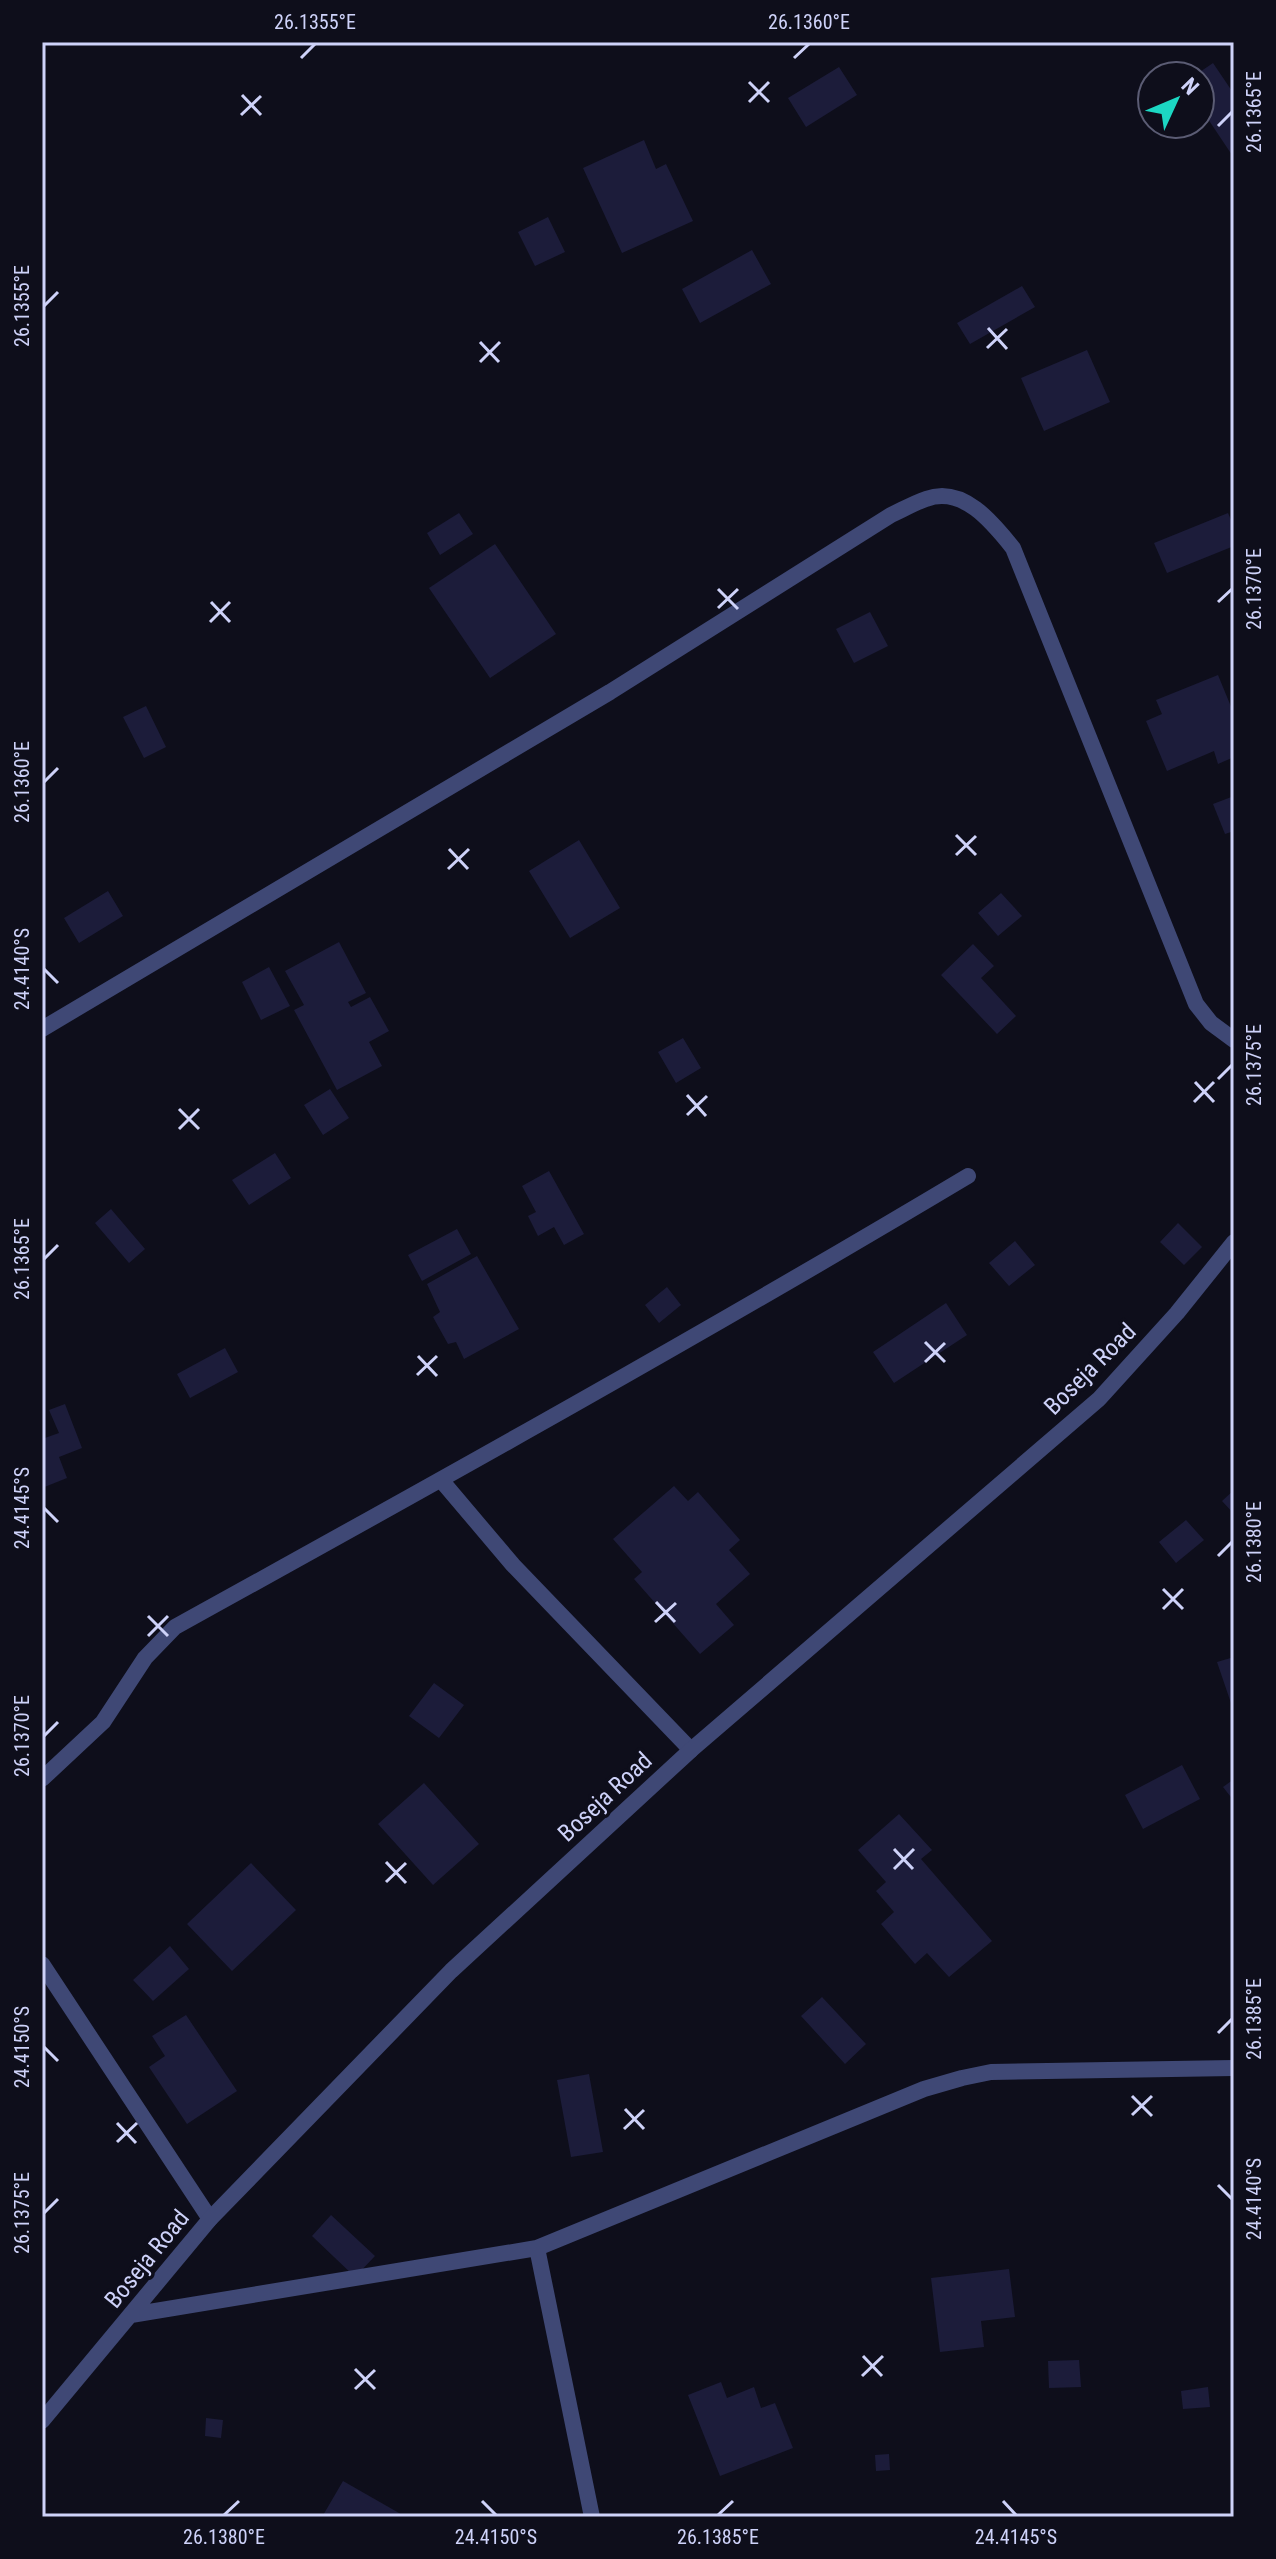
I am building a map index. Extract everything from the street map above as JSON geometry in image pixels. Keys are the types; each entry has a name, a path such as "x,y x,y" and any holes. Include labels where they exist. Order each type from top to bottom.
{"street":[{"path":"42,1029 610,692 891,515 929,497 958,498 988,516 1013,548 1196,1004 1211,1023 1234,1040"},
{"path":"42,1779 103,1722 145,1658 175,1627 441,1480 803,1274 968,1176"},
{"name":"Boseja Road","path":"42,2421 210,2219 451,1971 691,1750 1099,1399 1177,1313 1234,1242"},
{"path":"441,1480 513,1565 691,1750"},
{"path":"42,1964 210,2219"},
{"path":"131,2315 537,2248 924,2089 962,2078 991,2072 1234,2068"},
{"path":"537,2248 592,2517"}],"building":[{"path":"839,67 857,95 806,127 788,98"},
{"path":"1216,67 1234,94 1234,158 1216,131"},
{"path":"644,140 656,169 666,164 693,221 622,253 583,168"},
{"path":"548,217 565,252 535,266 518,232"},
{"path":"752,250 771,284 700,323 682,289"},
{"path":"1022,286 1035,307 970,344 957,323"},
{"path":"1087,350 1110,402 1044,431 1021,378"},
{"path":"459,513 473,534 440,555 427,533"},
{"path":"1228,513 1234,527 1234,546 1167,573 1154,543"},
{"path":"495,544 556,634 490,678 429,588"},
{"path":"870,612 888,646 854,663 836,629"},
{"path":"1218,675 1234,714 1234,757 1218,764 1214,751 1167,771 1146,721 1162,714 1156,700"},
{"path":"146,706 166,747 144,758 123,717"},
{"path":"1234,796 1234,831 1225,834 1213,804"},
{"path":"579,840 620,908 570,938 529,871"},
{"path":"108,891 123,916 79,943 64,918"},
{"path":"1001,893 1022,916 998,936 978,913"},
{"path":"339,942 366,993 348,1002 351,1007 370,997 389,1031 369,1042 382,1066 337,1090 294,1010 304,1005 285,971"},
{"path":"973,944 994,966 981,978 1016,1016 997,1034 941,975"},
{"path":"269,967 290,1006 261,1020 242,982"},
{"path":"683,1038 701,1068 676,1083 658,1052"},
{"path":"330,1089 349,1118 323,1135 304,1105"},
{"path":"275,1153 291,1178 249,1205 232,1180"},
{"path":"549,1171 584,1234 564,1245 554,1227 538,1236 528,1216 536,1212 522,1186"},
{"path":"111,1209 145,1249 129,1263 95,1223"},
{"path":"1178,1223 1202,1247 1184,1265 1160,1242"},
{"path":"457,1229 471,1254 422,1281 408,1255"},
{"path":"1015,1241 1035,1265 1009,1286 989,1263"},
{"path":"477,1256 519,1329 464,1359 456,1342 448,1344 433,1317 440,1312 427,1284"},
{"path":"667,1287 681,1305 659,1323 645,1305"},
{"path":"946,1303 967,1335 894,1383 873,1352"},
{"path":"225,1348 238,1372 190,1398 177,1374"},
{"path":"65,1404 82,1448 59,1457 67,1478 42,1488 42,1439 59,1433 49,1410"},
{"path":"674,1486 688,1501 698,1492 740,1540 729,1550 750,1574 716,1604 734,1625 700,1654 634,1579 642,1572 613,1539"},
{"path":"1234,1490 1234,1514 1222,1501"},
{"path":"1186,1520 1204,1540 1176,1563 1159,1542"},
{"path":"1234,1657 1234,1709 1233,1709 1217,1662"},
{"path":"434,1683 464,1705 439,1738 409,1716"},
{"path":"1182,1765 1200,1799 1143,1829 1125,1795"},
{"path":"1234,1779 1234,1801 1223,1787"},
{"path":"424,1783 479,1844 433,1885 378,1824"},
{"path":"899,1814 932,1850 921,1859 992,1941 949,1977 927,1953 915,1964 881,1924 894,1912 876,1891 886,1882 858,1850"},
{"path":"251,1863 296,1910 232,1971 187,1924"},
{"path":"170,1946 189,1969 153,2001 133,1980"},
{"path":"822,1997 866,2044 845,2064 801,2016"},
{"path":"186,2015 237,2091 187,2124 149,2067 165,2056 152,2036"},
{"path":"589,2074 603,2152 571,2157 557,2080"},
{"path":"331,2215 375,2256 355,2277 312,2236"},
{"path":"1009,2269 1015,2317 981,2321 984,2347 940,2352 931,2278"},
{"path":"1079,2360 1081,2387 1049,2388 1048,2361"},
{"path":"721,2382 727,2398 754,2387 761,2408 775,2403 793,2448 720,2476 688,2395"},
{"path":"1208,2387 1210,2407 1183,2409 1181,2391"},
{"path":"206,2418 223,2420 221,2438 205,2436"},
{"path":"889,2454 890,2470 876,2471 875,2455"},
{"path":"343,2481 406,2517 322,2517"}]}
